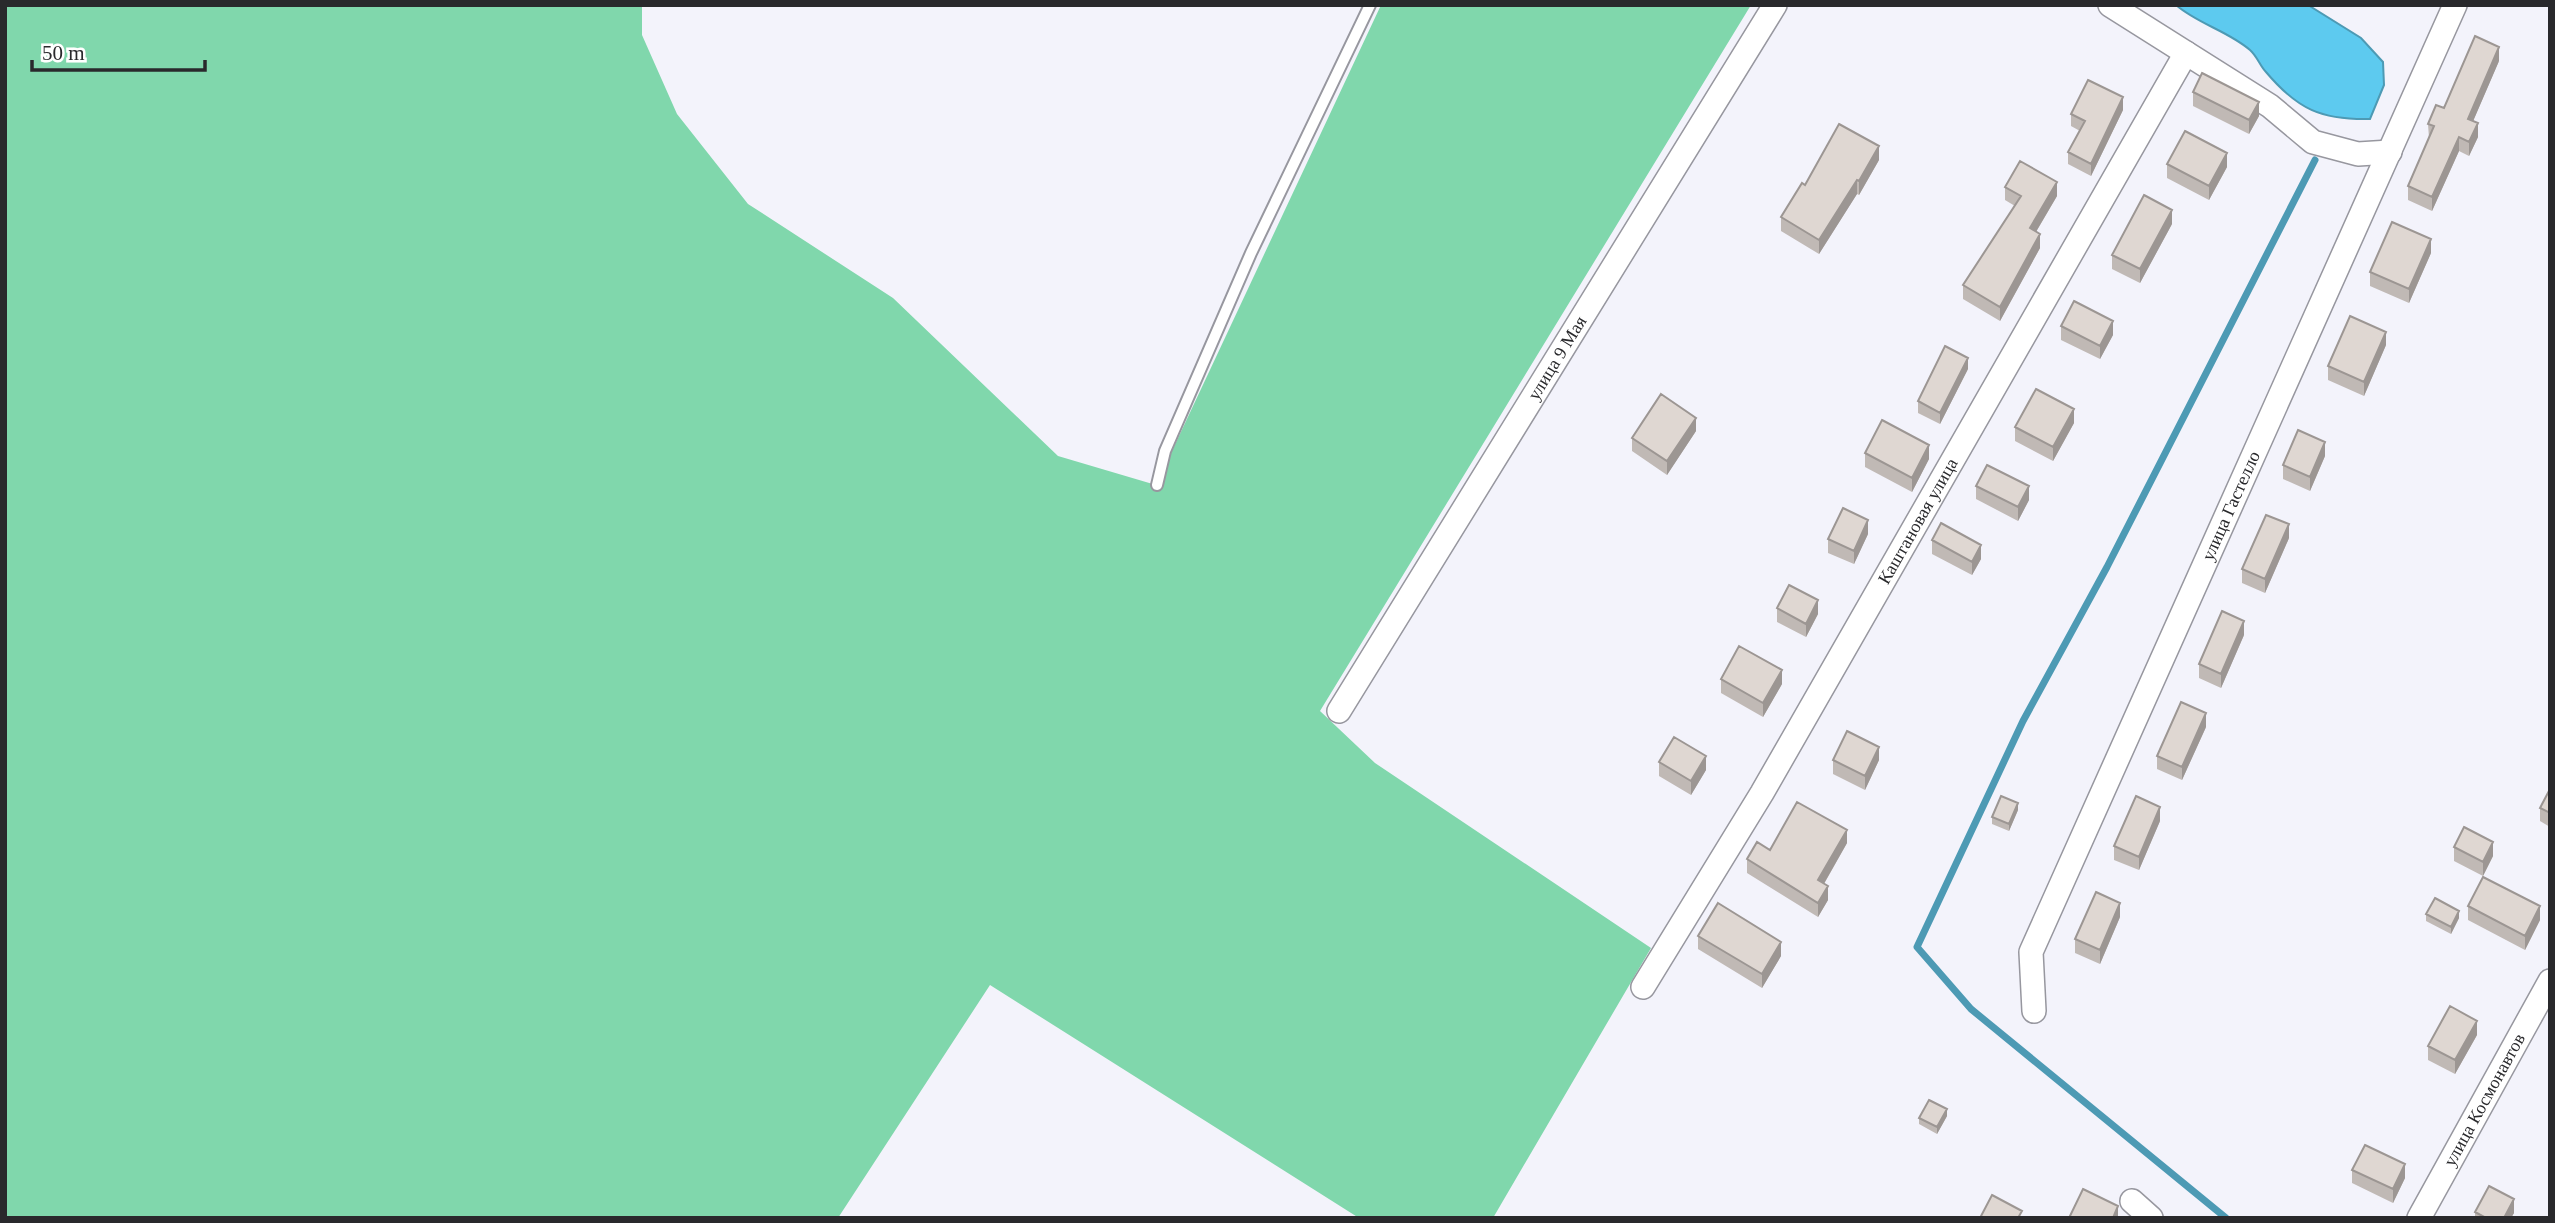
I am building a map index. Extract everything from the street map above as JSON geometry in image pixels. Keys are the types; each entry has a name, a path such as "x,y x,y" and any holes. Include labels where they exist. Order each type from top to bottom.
{"street":[{"name":"улица 9 Мая","path":"1339,711 1775,5"},
{"path":"2110,5 2270,106 2313,142 2358,154 2390,152"},
{"name":"улица Гастелло","path":"2034,1012 2031,952 2455,5"},
{"name":"Каштановая улица","path":"1643,988 1762,793 2186,53"},
{"name":"улица Космонавтов","path":"2418,1218 2550,981"},
{"path":"2132,1201 2151,1218"}],"lane":[{"path":"1157,485 1165,451 1251,253 1370,5"}],"green space":[{"path":"5,5 642,5 642,35 677,114 748,204 893,298 1058,456 1156,485 1381,5 1751,5 1320,711 1375,763 1651,948 1493,1218 1359,1218 990,985 838,1218 5,1218"}],"water":[{"path":"2176,5 2308,5 2361,38 2383,62 2384,85 2370,119 2324,115 2300,104 2264,70 2250,50"}],"building":[{"path":"2475,36 2499,47 2468,119 2478,123 2469,142 2459,137 2432,197 2408,186 2434,126 2428,124 2436,105 2444,108"},
{"path":"2202,73 2259,102 2249,120 2193,92"},
{"path":"2088,80 2123,97 2091,164 2068,152 2085,121 2071,114"},
{"path":"1839,124 1879,146 1819,240 1781,217 1802,183 1805,185"},
{"path":"2185,131 2227,153 2209,186 2167,164"},
{"path":"2020,161 2057,182 2030,228 2040,234 2000,307 1963,285 2021,196 2005,187"},
{"path":"2144,195 2172,210 2140,269 2112,255"},
{"path":"2392,222 2431,239 2409,289 2370,272"},
{"path":"2074,301 2113,321 2100,346 2061,326"},
{"path":"2350,316 2386,332 2364,382 2328,366"},
{"path":"1945,346 1968,358 1940,413 1918,401"},
{"path":"2036,389 2074,409 2053,447 2015,427"},
{"path":"1661,394 1696,418 1667,461 1632,438"},
{"path":"1882,420 1929,445 1912,478 1865,453"},
{"path":"2298,430 2325,442 2310,477 2283,465"},
{"path":"1987,465 2029,486 2018,507 1976,486"},
{"path":"1843,508 1868,520 1854,551 1828,539"},
{"path":"2266,515 2289,524 2265,579 2242,569"},
{"path":"1941,523 1981,545 1972,562 1932,540"},
{"path":"1789,585 1818,600 1806,624 1777,608"},
{"path":"2222,611 2244,621 2221,674 2199,664"},
{"path":"1739,646 1782,670 1763,703 1721,679"},
{"path":"2181,702 2206,713 2182,767 2157,756"},
{"path":"1847,731 1879,747 1865,776 1833,760"},
{"path":"1674,737 1706,756 1691,781 1659,762"},
{"path":"2550,789 2550,813 2540,808"},
{"path":"2001,796 2018,803 2009,824 1992,817"},
{"path":"2136,796 2160,807 2139,857 2114,846"},
{"path":"1797,802 1847,830 1818,880 1828,886 1818,903 1747,859 1757,842 1770,850"},
{"path":"2464,827 2493,842 2483,862 2454,847"},
{"path":"2483,877 2540,906 2525,936 2468,906"},
{"path":"2096,892 2120,903 2100,950 2075,939"},
{"path":"2435,898 2459,911 2451,927 2426,914"},
{"path":"1718,903 1781,942 1762,974 1698,936"},
{"path":"2450,1006 2477,1021 2455,1060 2428,1046"},
{"path":"1929,1100 1947,1109 1937,1127 1919,1118"},
{"path":"2365,1145 2405,1164 2393,1189 2352,1170"},
{"path":"2489,1186 2514,1199 2504,1218 2486,1218 2475,1212"},
{"path":"2083,1189 2118,1206 2113,1218 2069,1218"},
{"path":"1992,1195 2022,1211 2018,1218 1980,1218"}],"waterway":[{"path":"2226,1218 1971,1009 1917,947 2023,721 2107,567 2315,160"}]}
